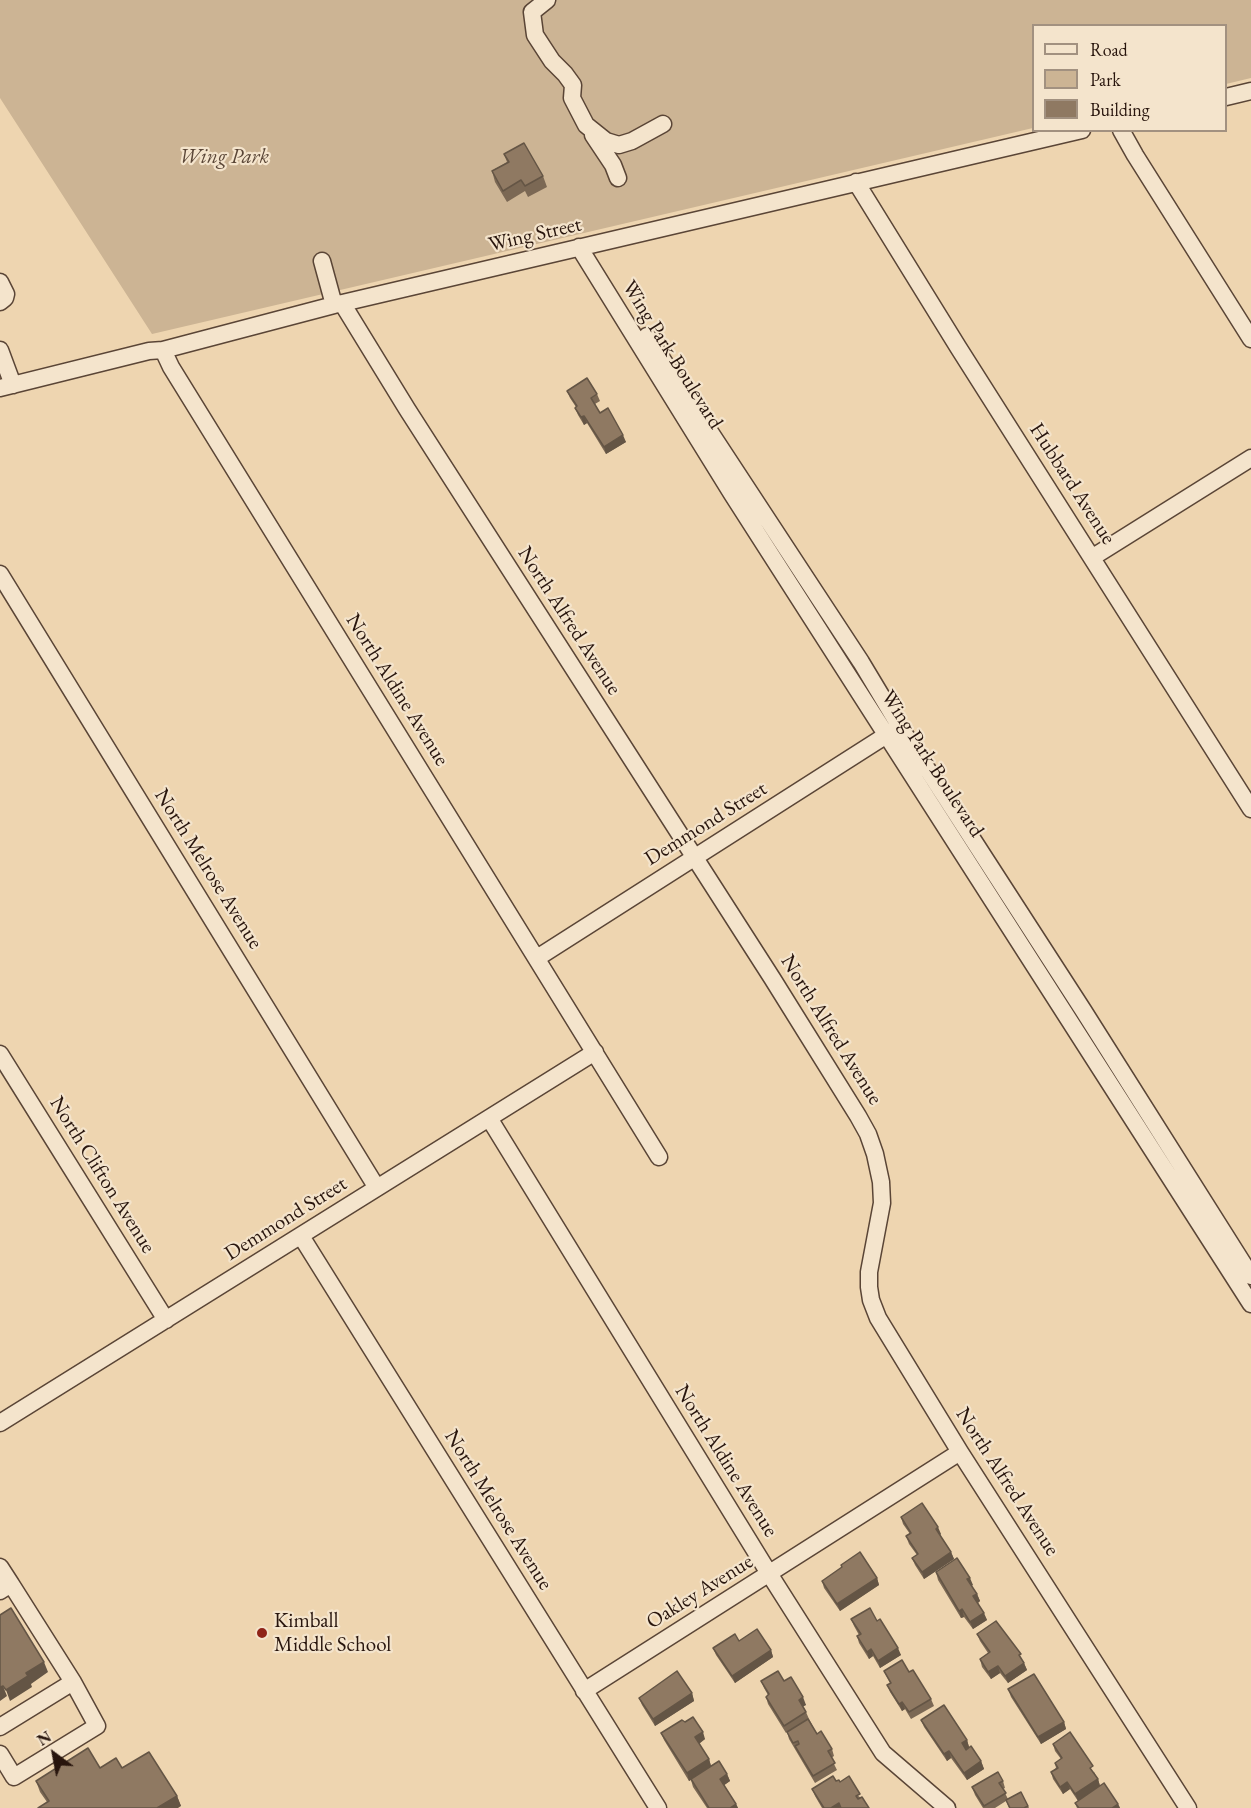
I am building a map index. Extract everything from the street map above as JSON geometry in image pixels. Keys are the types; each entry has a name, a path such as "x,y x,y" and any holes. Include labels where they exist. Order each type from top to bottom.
{"street":[{"path":"548,0 532,12 535,35 552,62 573,85 572,98 618,178"},
{"path":"1227,97 1251,91"},
{"path":"586,125 606,141 619,145 632,141 663,124"},
{"name":"Wing Street","path":"6,387 149,351 163,350 338,304 1073,132"},
{"path":"1122,132 1251,339"},
{"path":"609,159 619,145"},
{"name":"Hubbard Avenue","path":"856,182 1251,809"},
{"name":"Wing Park Boulevard","path":"584,246 861,662 893,731 1251,1305"},
{"name":"North Alfred Avenue","path":"322,261 338,304 772,978 868,1134 881,1182 882,1203 869,1272 871,1300 878,1318 960,1452 1188,1808"},
{"path":"0,282 6,294 0,302"},
{"path":"0,350 6,387"},
{"name":"North Aldine Avenue","path":"163,350 171,367 659,1157"},
{"path":"1093,557 1251,458"},
{"name":"North Melrose Avenue","path":"0,574 377,1188"},
{"name":"Wing Park Boulevard","path":"893,731 1147,1110 1250,1273"},
{"name":"Demmond Street","path":"537,958 893,731"},
{"name":"Demmond Street","path":"0,1423 595,1052"},
{"name":"North Clifton Avenue","path":"0,1054 166,1320"},
{"name":"North Aldine Avenue","path":"489,1118 770,1575 883,1753 947,1808"},
{"name":"North Melrose Avenue","path":"301,1236 658,1808"},
{"name":"Oakley Avenue","path":"584,1691 770,1575 960,1452"},
{"path":"0,1567 5,1588 73,1682 98,1726 15,1777 0,1754"},
{"path":"0,1727 73,1682"}],"green space":[{"name":"Wing Park","path":"0,0 1251,0 1251,78 1227,84 1227,24 1032,24 1032,128 152,334 0,98"}],"building":[{"path":"524,143 543,176 525,186 521,180 503,191 492,171 509,162 504,154"},
{"path":"587,378 597,394 591,398 600,413 608,408 623,435 604,447 584,416 581,417 575,408 577,406 567,391"},
{"path":"922,1503 951,1552 922,1572 912,1558 918,1554 906,1536 911,1533 901,1517"},
{"path":"860,1552 877,1578 837,1604 822,1581"},
{"path":"957,1558 970,1578 967,1579 977,1594 973,1596 984,1613 970,1622 962,1609 959,1611 936,1572"},
{"path":"11,1608 44,1662 26,1673 28,1676 6,1690 3,1686 0,1687 0,1615"},
{"path":"870,1608 877,1621 880,1619 898,1648 878,1661 871,1649 867,1652 857,1636 861,1634 851,1619"},
{"path":"996,1621 1021,1654 1019,1655 1024,1663 1005,1676 998,1666 988,1672 980,1659 990,1652 977,1634"},
{"path":"757,1629 771,1650 732,1676 713,1648 735,1634 739,1641"},
{"path":"902,1660 909,1672 913,1670 931,1699 909,1712 902,1702 899,1704 887,1685 891,1683 884,1671"},
{"path":"677,1671 692,1693 653,1719 639,1698"},
{"path":"778,1671 784,1681 791,1677 803,1697 799,1700 806,1712 784,1726 766,1697 769,1694 761,1681"},
{"path":"1034,1674 1064,1722 1038,1737 1008,1689"},
{"path":"944,1705 967,1740 962,1743 966,1750 971,1746 981,1761 964,1773 949,1751 944,1754 921,1720"},
{"path":"693,1717 703,1732 695,1737 709,1759 687,1773 661,1733 682,1720 685,1722"},
{"path":"808,1719 817,1734 821,1731 832,1749 828,1751 835,1763 813,1776 795,1746 799,1744 798,1741 793,1743 787,1732"},
{"path":"1070,1732 1093,1766 1090,1768 1098,1779 1075,1794 1067,1782 1060,1787 1051,1772 1058,1768 1055,1763 1062,1758 1053,1744"},
{"path":"88,1748 100,1768 116,1758 122,1768 149,1752 177,1796 157,1808 38,1808 49,1801 36,1781"},
{"path":"719,1761 727,1774 720,1779 736,1804 730,1808 709,1808 691,1779"},
{"path":"998,1772 1003,1781 999,1783 1006,1793 984,1806 972,1787"},
{"path":"833,1776 836,1781 840,1782 849,1776 860,1794 856,1796 858,1799 862,1797 869,1808 841,1808 839,1803 831,1808 824,1808 812,1789"},
{"path":"1104,1783 1118,1804 1112,1808 1079,1808 1075,1803"},
{"path":"1021,1792 1028,1806 1010,1808 1006,1800"}],"place":[{"name":"Kimball Middle School","path":"262,1633"}]}
